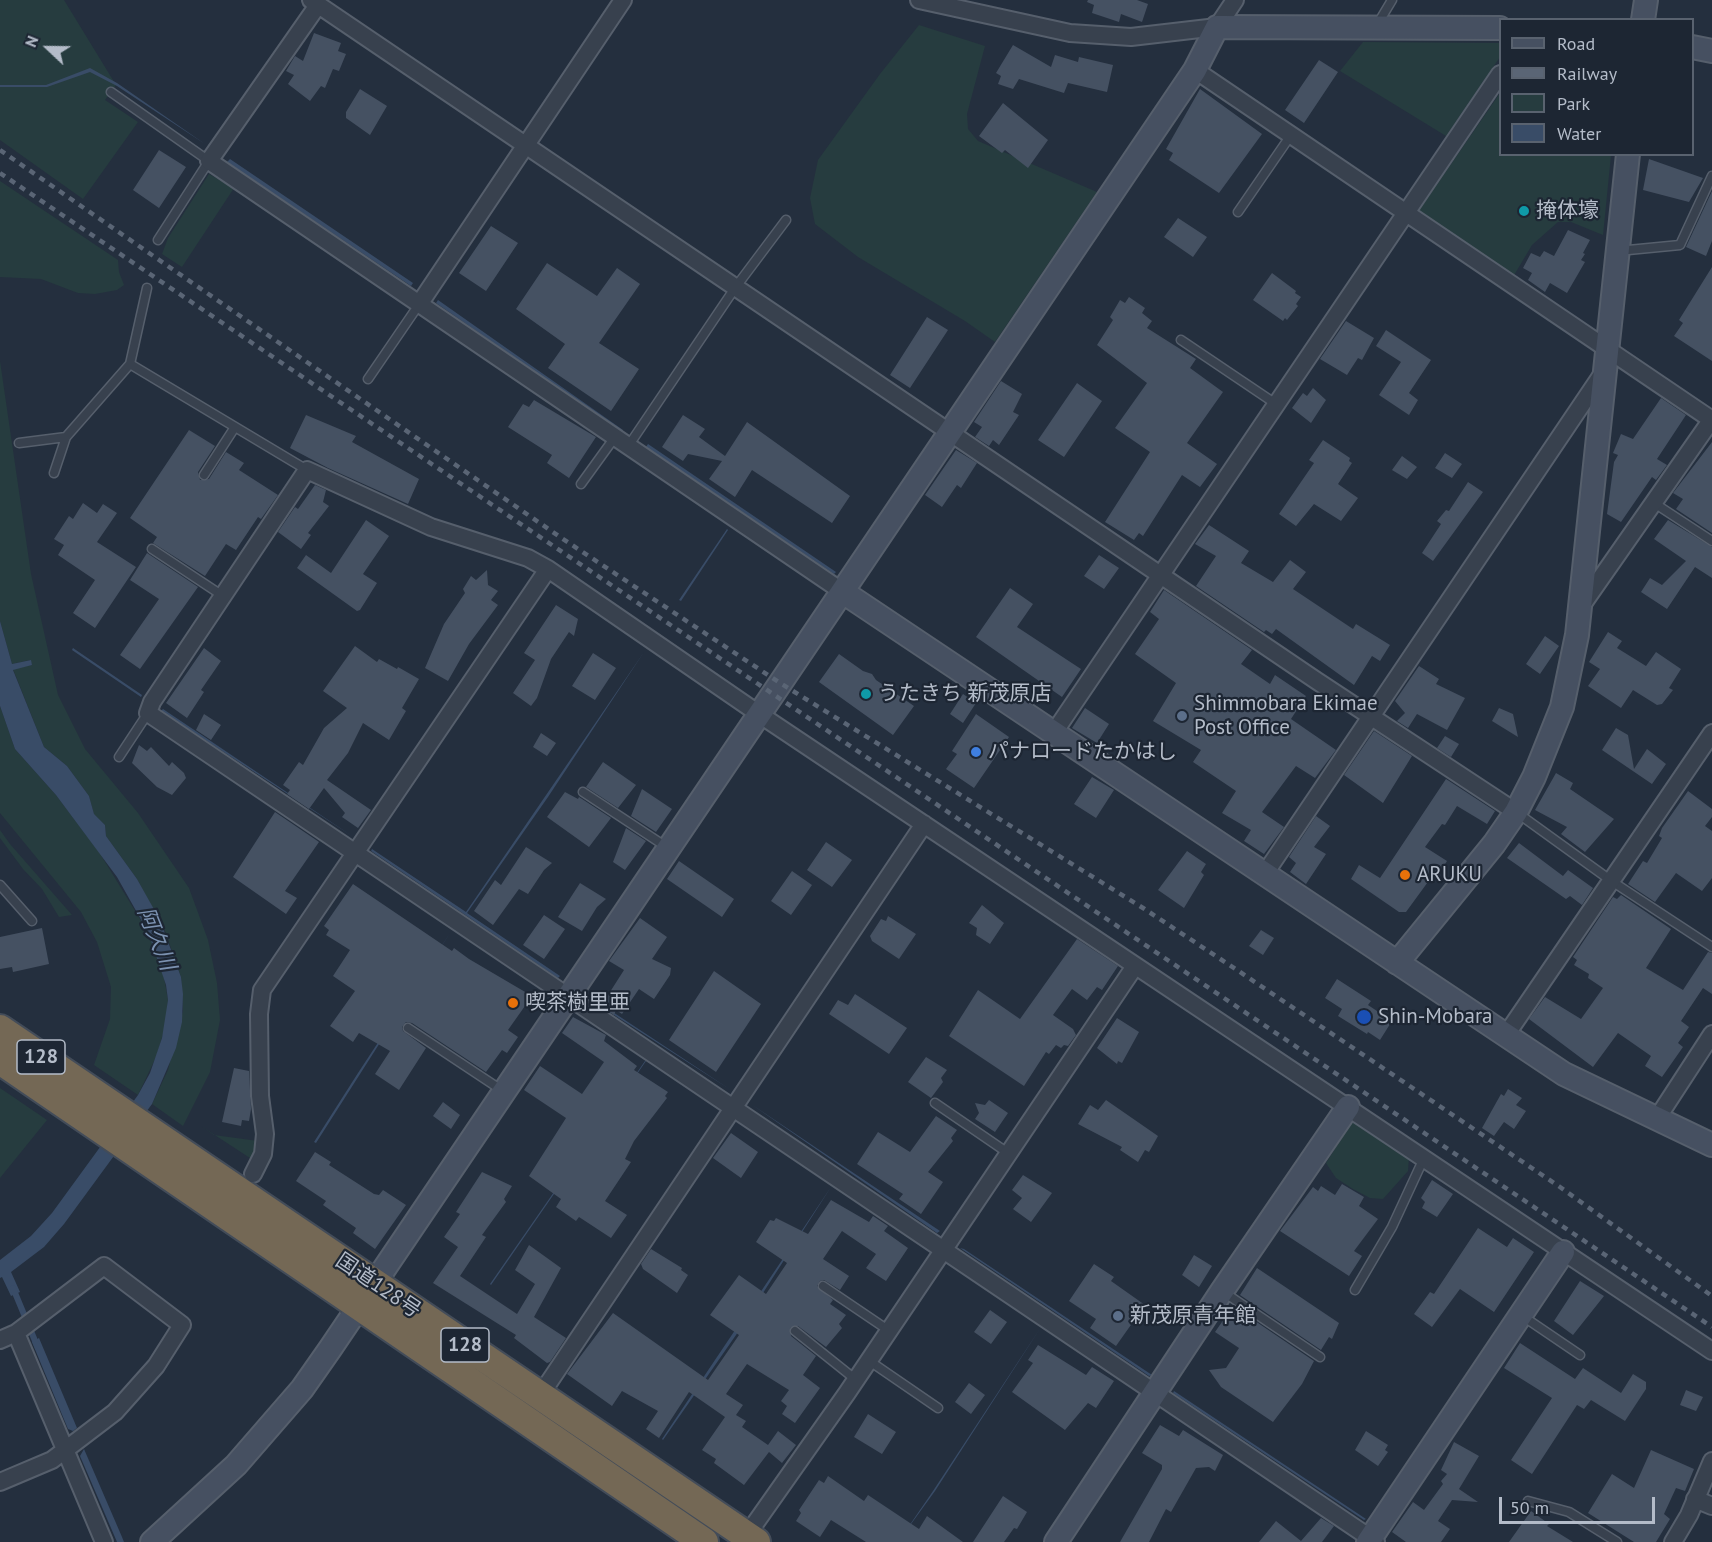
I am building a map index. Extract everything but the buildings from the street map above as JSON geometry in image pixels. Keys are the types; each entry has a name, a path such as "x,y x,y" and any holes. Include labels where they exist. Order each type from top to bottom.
{"highway":[{"name":"国道128号","path":"0,1029 77,1097 367,1295 524,1418 704,1542"},
{"name":"国道128号","path":"0,1060 77,1097"},
{"name":"国道128号","path":"367,1295 540,1395 748,1540"}],"street":[{"path":"420,303 623,0"},
{"path":"162,1539 236,1465 303,1389 1195,70 1216,27 1234,0"},
{"path":"1643,18 1646,0"},
{"path":"927,1 1070,33 1131,37 1216,27 1499,28"},
{"path":"1516,812 949,433 314,2 209,161 843,592 1266,872 1397,963 1564,1074 1712,1145"},
{"path":"1694,47 1712,51"},
{"path":"1195,70 1712,419 1580,609"},
{"path":"1055,731 1499,75"},
{"path":"1397,963 1494,844 1516,812 1534,777 1562,707 1571,671 1580,609 1628,156"},
{"path":"1266,872 1604,373"},
{"path":"1563,1252 1372,1541 148,713 152,702 307,470 412,519 528,558 548,569 759,714 1712,1351"},
{"path":"253,1174 263,1154 265,1134 259,1074 259,1007 262,990 548,569"},
{"path":"1506,1035 1712,734"},
{"path":"524,1418 924,824"},
{"path":"748,1540 867,1360 1135,966"},
{"path":"1656,1120 1712,1034"},
{"path":"1056,1542 1222,1291 1348,1107"},
{"path":"0,1340 16,1333 104,1266 182,1325 156,1366 115,1412 52,1460 0,1482"},
{"path":"16,1333 104,1542"},
{"path":"1673,1542 1712,1461"},
{"path":"1695,1499 1712,1506"}],"lane":[{"path":"1375,28 1392,0"},
{"path":"111,92 209,161 158,240"},
{"path":"1238,212 1291,135"},
{"path":"1617,251 1680,245 1712,176"},
{"path":"581,484 622,441 786,220"},
{"path":"54,473 66,437 130,364 147,288"},
{"path":"368,380 420,303"},
{"path":"1181,340 1276,404"},
{"path":"130,364 307,470"},
{"path":"204,475 235,427"},
{"path":"19,442 66,437"},
{"path":"1654,502 1712,542"},
{"path":"152,549 223,596"},
{"path":"119,757 148,713"},
{"path":"583,792 668,848"},
{"path":"1516,812 1612,882 1712,947"},
{"path":"0,885 32,921"},
{"path":"408,1028 504,1091"},
{"path":"935,1102 1008,1153"},
{"path":"1355,1290 1392,1227 1424,1158"},
{"path":"823,1286 888,1330"},
{"path":"1222,1291 1320,1357"},
{"path":"1521,1315 1580,1355"},
{"path":"795,1331 855,1379"},
{"path":"867,1360 938,1408"},
{"path":"1528,1501 1569,1512 1617,1542"}],"green space":[{"path":"0,0 64,0 116,85 105,100 138,122 83,199 0,140"},
{"path":"919,25 985,46 967,114 968,129 978,141 1097,192 995,342 965,321 858,257 815,224 810,198 818,160 880,74"},
{"path":"1363,42 1499,43 1499,58 1446,136 1340,71"},
{"path":"1499,94 1499,156 1611,156 1603,235 1571,222 1558,222 1532,245 1513,277 1418,212"},
{"path":"209,174 234,188 182,267 162,254 168,238"},
{"path":"0,181 118,260 119,272 124,285 117,290 95,294 78,293 41,279 0,277"},
{"path":"0,361 31,574 58,695 85,749 138,813 189,888 208,940 217,983 220,1020 210,1072 183,1126 152,1104 168,1070 183,1011 181,977 165,931 137,879 106,836 105,825 94,815 89,796 67,766 44,747 13,669 32,665 30,660 12,664 0,621"},
{"path":"0,706 15,749 56,795 99,852 148,932 163,972 168,1000 166,1023 157,1055 138,1095 94,1065 110,1019 111,987 97,942 81,912 0,813"},
{"path":"0,830 72,915 59,917 42,889 23,869 0,838"},
{"path":"0,1088 47,1120 0,1178"},
{"path":"1353,1120 1409,1157 1408,1171 1383,1199 1370,1198 1353,1189 1336,1178 1326,1163"},
{"path":"215,1135 258,1141 253,1160"}],"water":[{"path":"90,68 117,83 205,144 117,86 90,72 47,87 0,87 0,85 46,85"},
{"path":"230,159 413,283 411,286 227,162"},
{"path":"438,300 623,430 622,432 436,303"},
{"path":"648,444 836,572 834,574 646,447"},
{"path":"727,529 681,601 679,600"},
{"name":"阿久川","path":"0,621 12,664 31,660 32,665 13,670 44,747 67,766 89,796 94,814 105,825 106,836 137,879 160,920 181,977 183,994 182,1022 176,1048 152,1104 64,1224 44,1247 11,1272 20,1292 11,1296 2,1277 0,1278 0,1260 31,1236 52,1213 138,1095 150,1073 162,1038 168,1000 166,985 148,932 117,877 56,795 15,749 0,706"},
{"path":"73,648 142,695 141,697 72,650"},
{"path":"644,652 548,797 467,913 560,976 558,978 371,851 372,849 466,912"},
{"path":"163,709 352,836 161,711"},
{"path":"450,933 316,1143 314,1142 358,1073"},
{"path":"587,995 731,1090 586,997"},
{"path":"646,1061 491,1285 490,1284"},
{"path":"751,1104 940,1231 937,1233"},
{"path":"831,1187 736,1335 663,1440 662,1439"},
{"path":"960,1248 964,1249 1152,1375 1149,1376"},
{"path":"1041,1327 935,1491 898,1542 933,1491"},
{"path":"39,1338 77,1428 73,1431 68,1429 32,1342"},
{"path":"1174,1391 1366,1519 1364,1520 1173,1393"},
{"path":"84,1449 124,1542 117,1542 80,1456"}],"waterway":[{"path":"13,1288 38,1348"}],"railway":[{"path":"0,150 560,537 780,683 1143,908 1560,1187 1712,1296"},
{"path":"0,173 1712,1327"}],"place":[{"name":"掩体壕","path":"1524,211"},
{"name":"うたきち 新茂原店","path":"866,694"},
{"name":"Shimmobara Ekimae Post Office","path":"1182,716"},
{"name":"パナロードたかはし","path":"976,752"},
{"name":"ARUKU","path":"1405,875"},
{"name":"喫茶樹里亜","path":"513,1003"},
{"name":"Shin-Mobara","path":"1364,1017"},
{"name":"新茂原青年館","path":"1118,1316"}]}
